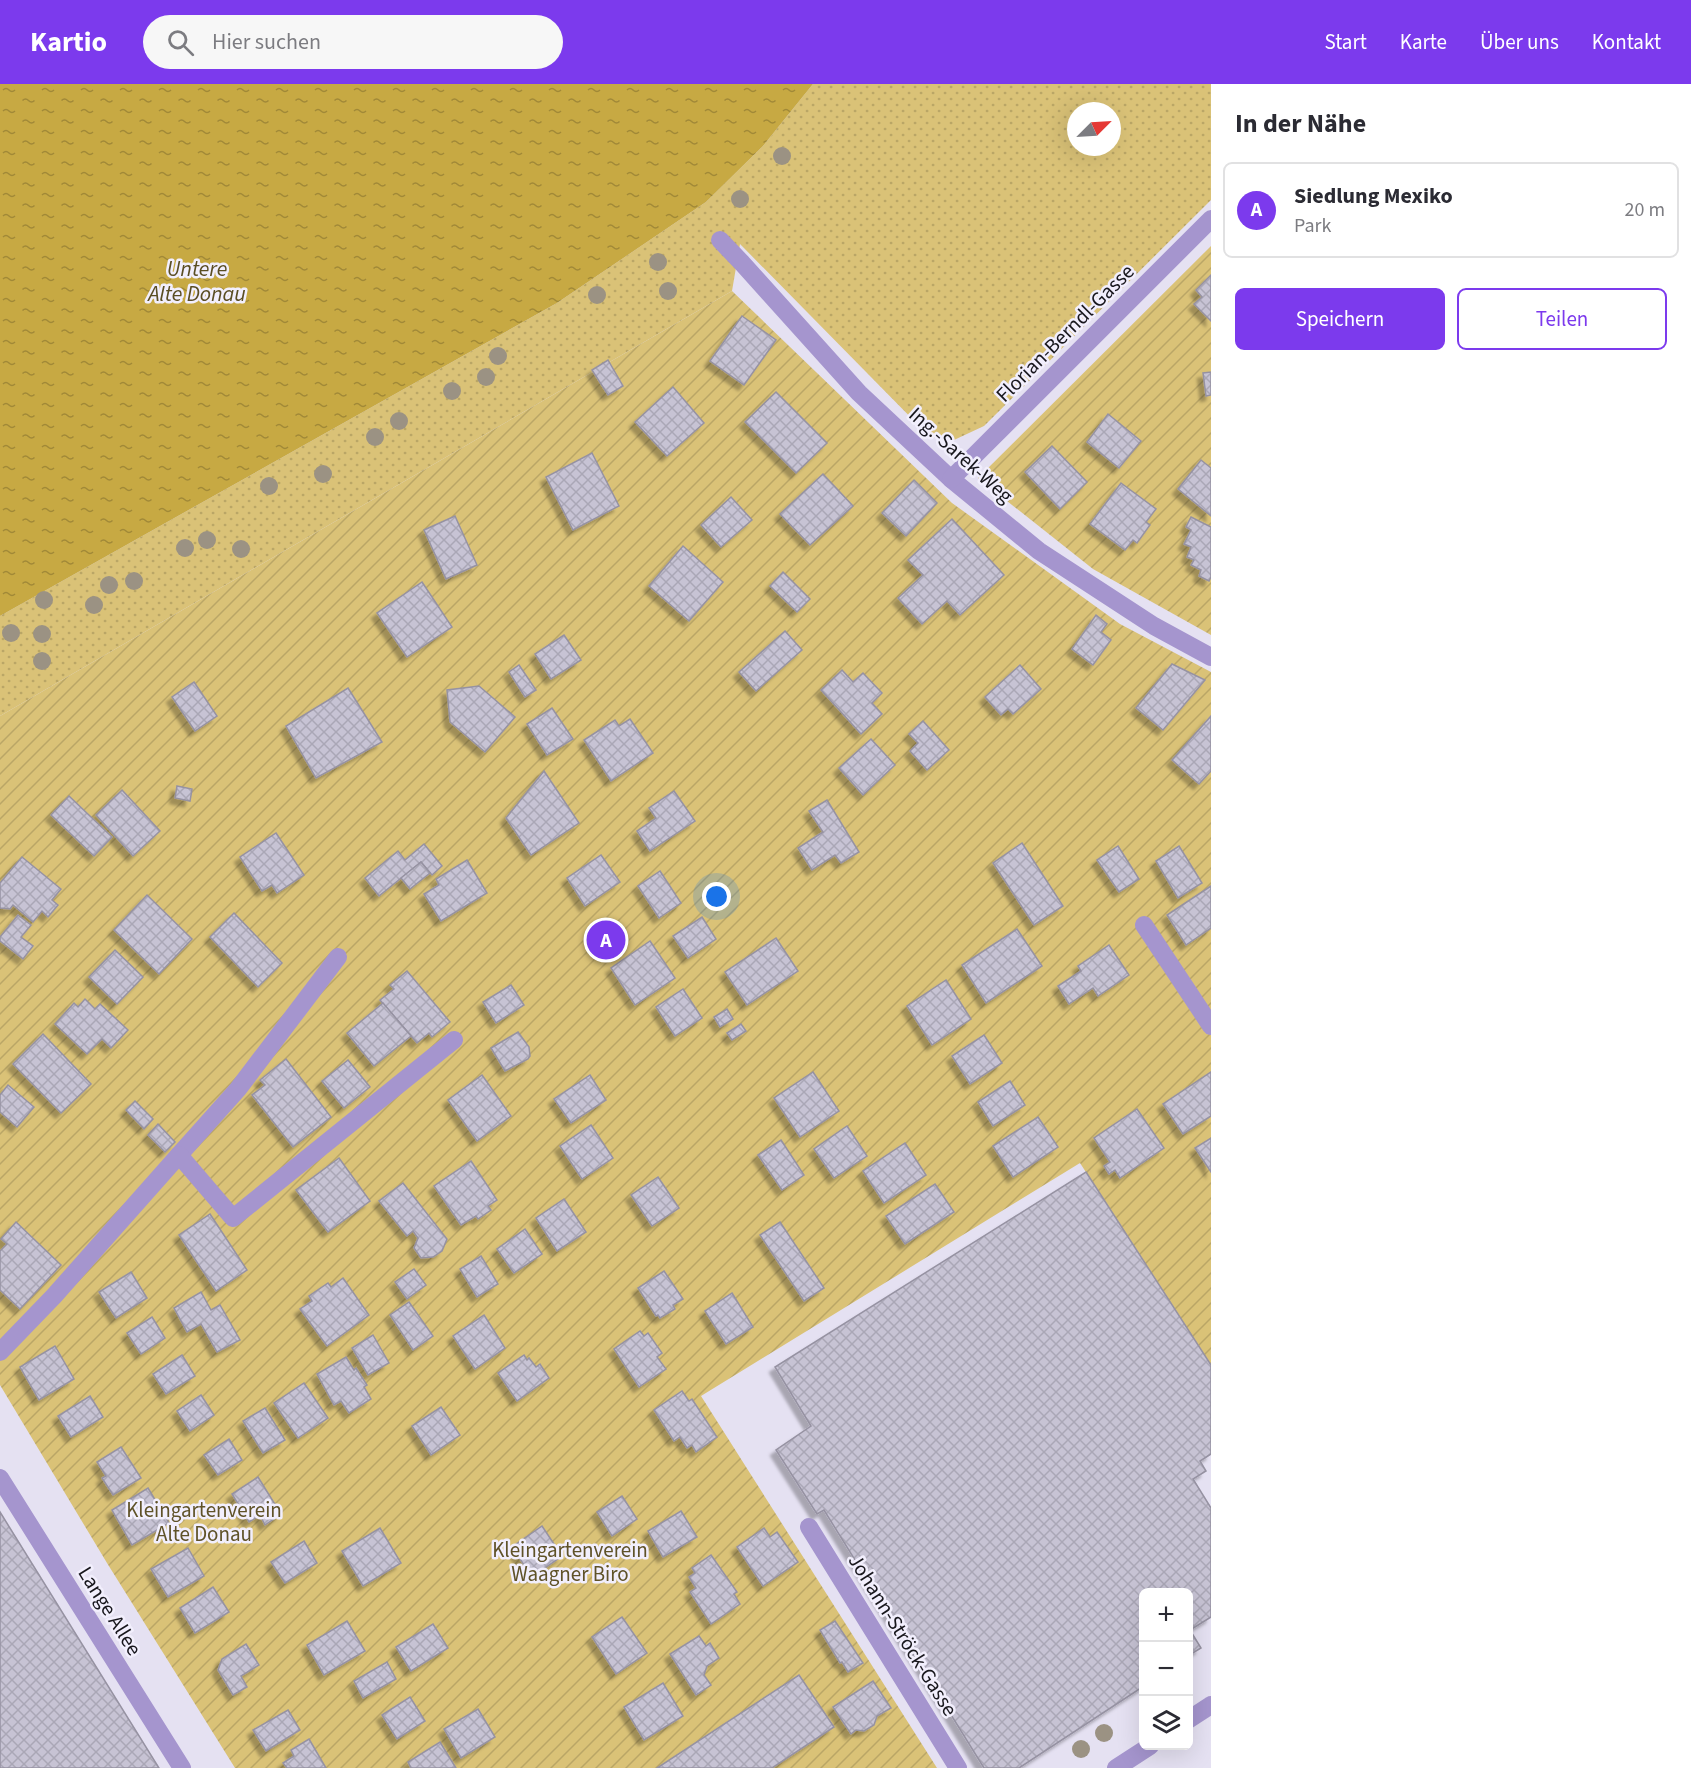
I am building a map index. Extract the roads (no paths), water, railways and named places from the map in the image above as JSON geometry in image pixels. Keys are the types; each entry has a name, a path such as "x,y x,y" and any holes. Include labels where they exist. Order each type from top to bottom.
{"street":[{"name":"Florian-Berndl-Gasse","path":"951,479 1211,219"},
{"name":"Ing.-Sarek-Weg","path":"720,240 859,393 951,479 1039,551 1154,626 1211,657"},
{"path":"1144,925 1211,1026"},
{"path":"0,1352 54,1296 238,1089 338,957"},
{"path":"179,1155 233,1218 454,1040"},
{"name":"Lange Allee","path":"0,1478 182,1768"},
{"name":"Johann-Ströck-Gasse","path":"809,1527 958,1768"},
{"path":"1193,1717 1211,1705"},
{"path":"1116,1768 1144,1750"}],"water":[{"name":"Untere Alte Donau","path":"0,84 813,84 763,146 706,202 557,303 0,616"}],"place":[{"name":"Siedlung Mexiko","path":"606,940"}],"park label":[{"name":"Kleingartenverein Alte Donau","path":"204,1522"},
{"name":"Kleingartenverein Waagner Biro","path":"570,1562"}]}
